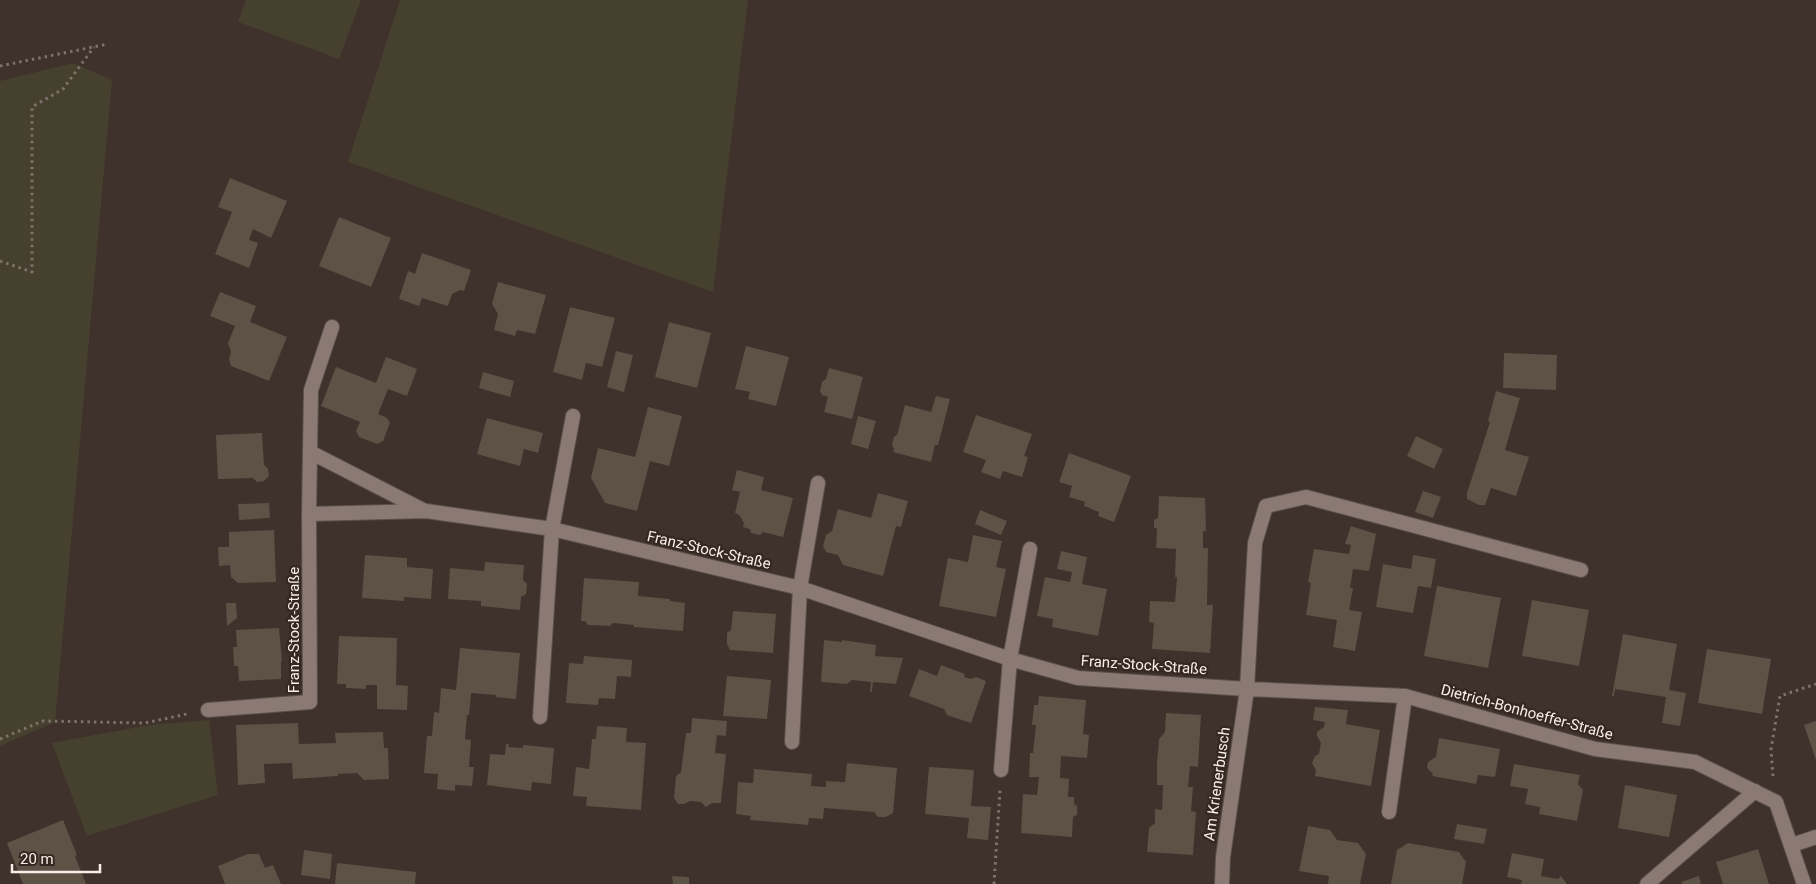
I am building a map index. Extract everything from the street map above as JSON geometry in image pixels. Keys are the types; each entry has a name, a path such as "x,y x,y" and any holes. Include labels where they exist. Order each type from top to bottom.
{"street":[{"name":"Franz-Stock-Straße","path":"208,710 310,702 309,514 311,390 332,327"},
{"path":"540,717 552,529 573,416"},
{"name":"Franz-Stock-Straße","path":"310,452 426,511"},
{"path":"792,742 800,588 818,484"},
{"name":"Am Krienerbusch","path":"1222,884 1223,857 1247,689 1255,543 1266,506 1306,497 1581,570"},
{"name":"Franz-Stock-Straße","path":"309,514 426,511 552,529 800,588 1010,659 1078,678 1247,689"},
{"path":"1001,770 1010,659 1030,549"},
{"name":"Dietrich-Bonhoeffer-Straße","path":"1247,689 1406,696 1595,749 1695,762 1776,802"},
{"path":"1389,812 1406,696"},
{"path":"1647,884 1755,791"},
{"path":"1776,802 1804,884"},
{"path":"1792,845 1816,838"}],"path":[{"path":"0,66 108,44"},
{"path":"0,261 32,272 32,107 63,90 94,47"},
{"path":"1776,802 1771,749 1780,696 1816,684"},
{"path":"0,739 43,721 145,723 208,710"},
{"path":"994,884 1001,770"}],"shaded area":[{"path":"246,0 361,0 339,59 238,22"},
{"path":"400,0 748,0 713,292 348,162"},
{"path":"73,63 112,80 55,722 0,746 0,81"},
{"path":"209,720 218,795 87,836 52,743 149,725"}],"building":[{"path":"230,178 287,201 271,238 253,229 249,240 258,243 249,268 215,254 232,212 218,207"},
{"path":"339,217 391,238 371,287 319,266"},
{"path":"422,253 471,270 464,291 460,290 452,294 448,306 422,298 419,306 399,299 408,271 415,274"},
{"path":"498,282 546,295 535,334 517,330 515,336 494,330 498,314 492,304"},
{"path":"220,292 256,306 250,322 287,337 269,381 231,366 229,359 231,352 228,343 235,326 210,316"},
{"path":"570,307 615,318 602,367 586,363 582,380 553,372"},
{"path":"669,322 711,333 697,388 655,377"},
{"path":"746,346 789,357 776,406 748,399 750,392 735,389"},
{"path":"616,351 633,355 624,392 607,387"},
{"path":"1504,353 1557,355 1556,390 1503,388"},
{"path":"386,357 417,369 407,396 388,389 378,414 387,418 390,423 383,441 377,444 359,437 356,431 360,422 321,406 336,367 376,383"},
{"path":"829,368 863,377 852,419 824,412 828,397 822,395 820,391"},
{"path":"483,372 514,381 510,397 479,388"},
{"path":"1496,391 1520,398 1505,450 1529,457 1516,496 1491,488 1485,505 1479,505 1467,499 1467,493 1490,422 1488,421"},
{"path":"936,396 950,399 938,445 935,445 931,462 893,452 894,437 897,435 905,405 931,412"},
{"path":"648,407 682,416 669,466 650,461 637,511 605,503 591,478 598,448 635,457"},
{"path":"976,415 1032,434 1024,456 1028,457 1022,477 1003,471 1000,479 981,472 986,460 963,452"},
{"path":"858,416 876,421 868,449 851,444"},
{"path":"487,418 543,433 538,453 524,449 520,466 477,454"},
{"path":"262,433 264,465 268,469 269,476 264,481 257,482 253,478 218,479 216,435"},
{"path":"1416,436 1443,449 1434,469 1407,456"},
{"path":"1069,453 1131,476 1114,522 1098,516 1099,512 1084,506 1085,502 1069,497 1072,486 1059,482"},
{"path":"737,470 764,477 761,490 793,498 783,537 763,532 760,535 751,533 750,529 743,527 744,523 739,515 735,513 740,492 732,490"},
{"path":"1423,491 1441,497 1433,518 1415,512"},
{"path":"878,493 908,501 901,527 896,526 883,576 843,565 838,555 826,552 823,546 826,535 832,531 838,509 871,518"},
{"path":"1159,496 1205,498 1206,531 1203,531 1203,548 1208,548 1207,605 1213,605 1210,653 1152,649 1154,623 1149,622 1150,601 1175,602 1177,577 1175,577 1176,549 1156,548 1157,529 1154,527 1154,520 1158,518"},
{"path":"269,503 270,518 239,520 238,504"},
{"path":"980,510 1007,521 1001,535 975,524"},
{"path":"1351,526 1376,534 1369,571 1353,569 1350,588 1353,588 1349,610 1362,612 1355,651 1333,647 1337,620 1306,615 1311,583 1308,582 1314,549 1349,554 1351,545 1345,544"},
{"path":"274,530 276,582 238,583 231,577 230,565 219,566 218,547 229,547 229,532"},
{"path":"973,535 1002,541 996,567 1006,569 996,617 939,606 948,558 968,562"},
{"path":"1061,551 1087,557 1082,584 1107,589 1098,636 1052,627 1053,619 1037,616 1045,577 1070,582 1072,572 1057,569"},
{"path":"365,555 407,558 407,567 433,569 431,599 404,597 404,601 362,598"},
{"path":"1413,555 1436,559 1431,588 1418,586 1413,613 1376,607 1383,564 1411,569"},
{"path":"485,562 524,565 523,580 527,584 526,594 521,597 520,610 481,606 481,601 448,599 450,568 484,571"},
{"path":"584,578 639,582 638,596 670,599 670,601 685,603 683,631 634,627 634,625 613,623 610,626 588,625 585,621 581,621"},
{"path":"1437,586 1501,598 1488,668 1424,656"},
{"path":"1532,600 1589,610 1579,666 1522,656"},
{"path":"226,603 236,603 237,618 227,626"},
{"path":"733,611 776,614 773,653 730,650 727,644 727,633 731,630"},
{"path":"279,628 282,661 281,679 239,681 238,666 234,666 233,647 237,647 236,630"},
{"path":"1623,634 1677,644 1669,690 1686,693 1680,726 1662,723 1666,697 1615,689 1614,696 1612,696"},
{"path":"339,636 397,638 396,685 408,686 407,710 377,709 377,685 366,685 366,689 346,688 346,684 337,684"},
{"path":"824,640 842,642 842,640 876,645 875,656 903,658 896,684 873,682 872,692 870,692 871,682 852,680 847,684 821,682"},
{"path":"460,648 520,653 516,699 471,693 465,739 471,740 469,767 474,767 472,786 455,785 455,791 437,789 438,774 424,773 427,736 432,736 434,712 439,713 441,688 456,690"},
{"path":"1707,649 1771,659 1762,714 1698,703"},
{"path":"584,656 632,660 631,677 617,676 615,699 599,698 598,705 566,703 569,663 583,664"},
{"path":"941,665 965,674 964,677 971,679 976,677 986,681 971,723 947,715 944,709 909,696 919,669 937,676"},
{"path":"727,676 771,680 767,719 723,716"},
{"path":"1039,696 1086,700 1083,734 1089,735 1087,758 1061,756 1060,778 1069,779 1068,797 1074,797 1074,804 1077,806 1077,815 1073,817 1072,837 1021,833 1023,794 1037,795 1039,777 1029,777 1030,753 1033,753 1036,725 1032,725 1034,705 1038,705"},
{"path":"1315,707 1348,710 1346,724 1380,730 1371,786 1315,776 1316,770 1312,763 1315,756 1319,754 1321,743 1317,732 1324,727 1325,722 1313,720"},
{"path":"1166,713 1201,715 1198,767 1190,766 1188,787 1193,787 1191,811 1196,812 1193,855 1147,852 1149,828 1155,823 1155,809 1162,810 1163,785 1157,785 1157,764 1159,739 1165,732"},
{"path":"692,718 727,721 726,736 717,735 715,753 726,754 721,803 712,803 706,807 701,802 690,801 678,804 674,798 676,776 681,772 686,733 691,733"},
{"path":"1816,721 1816,760 1804,725"},
{"path":"298,723 299,744 336,743 335,733 383,732 384,748 388,748 389,779 364,780 357,773 293,779 292,763 264,764 265,783 238,785 236,725"},
{"path":"597,726 627,728 626,742 646,743 641,810 586,806 587,797 573,796 576,767 589,769 592,739 596,739"},
{"path":"1439,738 1500,749 1495,777 1478,775 1476,784 1432,776 1433,774 1427,768 1428,762 1436,757"},
{"path":"506,744 509,744 508,747 523,748 523,745 554,748 551,784 532,782 531,791 487,785 490,754 505,755"},
{"path":"847,763 897,768 893,813 886,817 878,817 874,812 824,808 823,819 809,818 808,825 750,820 751,816 736,814 738,782 753,783 754,769 812,774 811,786 826,787 826,781 845,782"},
{"path":"1514,764 1580,775 1578,784 1583,790 1577,821 1539,814 1540,807 1525,804 1528,789 1510,786"},
{"path":"929,767 974,770 971,806 991,807 988,840 967,838 969,818 925,814"},
{"path":"1625,785 1677,795 1669,837 1618,828"},
{"path":"63,820 86,884 23,884 7,843"},
{"path":"1457,824 1487,829 1484,844 1454,839"},
{"path":"1308,826 1330,830 1337,840 1358,843 1366,854 1360,884 1328,884 1329,876 1299,871"},
{"path":"1408,843 1459,852 1466,862 1462,884 1391,884 1397,850"},
{"path":"1758,849 1769,884 1723,884 1716,862"},
{"path":"304,850 332,854 330,879 301,875"},
{"path":"1512,853 1544,859 1541,876 1558,879 1561,876 1567,884 1521,884 1522,880 1507,877"},
{"path":"248,854 259,854 265,868 273,865 281,884 225,884 218,866"},
{"path":"337,863 416,872 415,884 335,884"},
{"path":"672,876 689,877 689,884 673,884"},
{"path":"1699,876 1701,884 1682,884 1681,882"}]}
